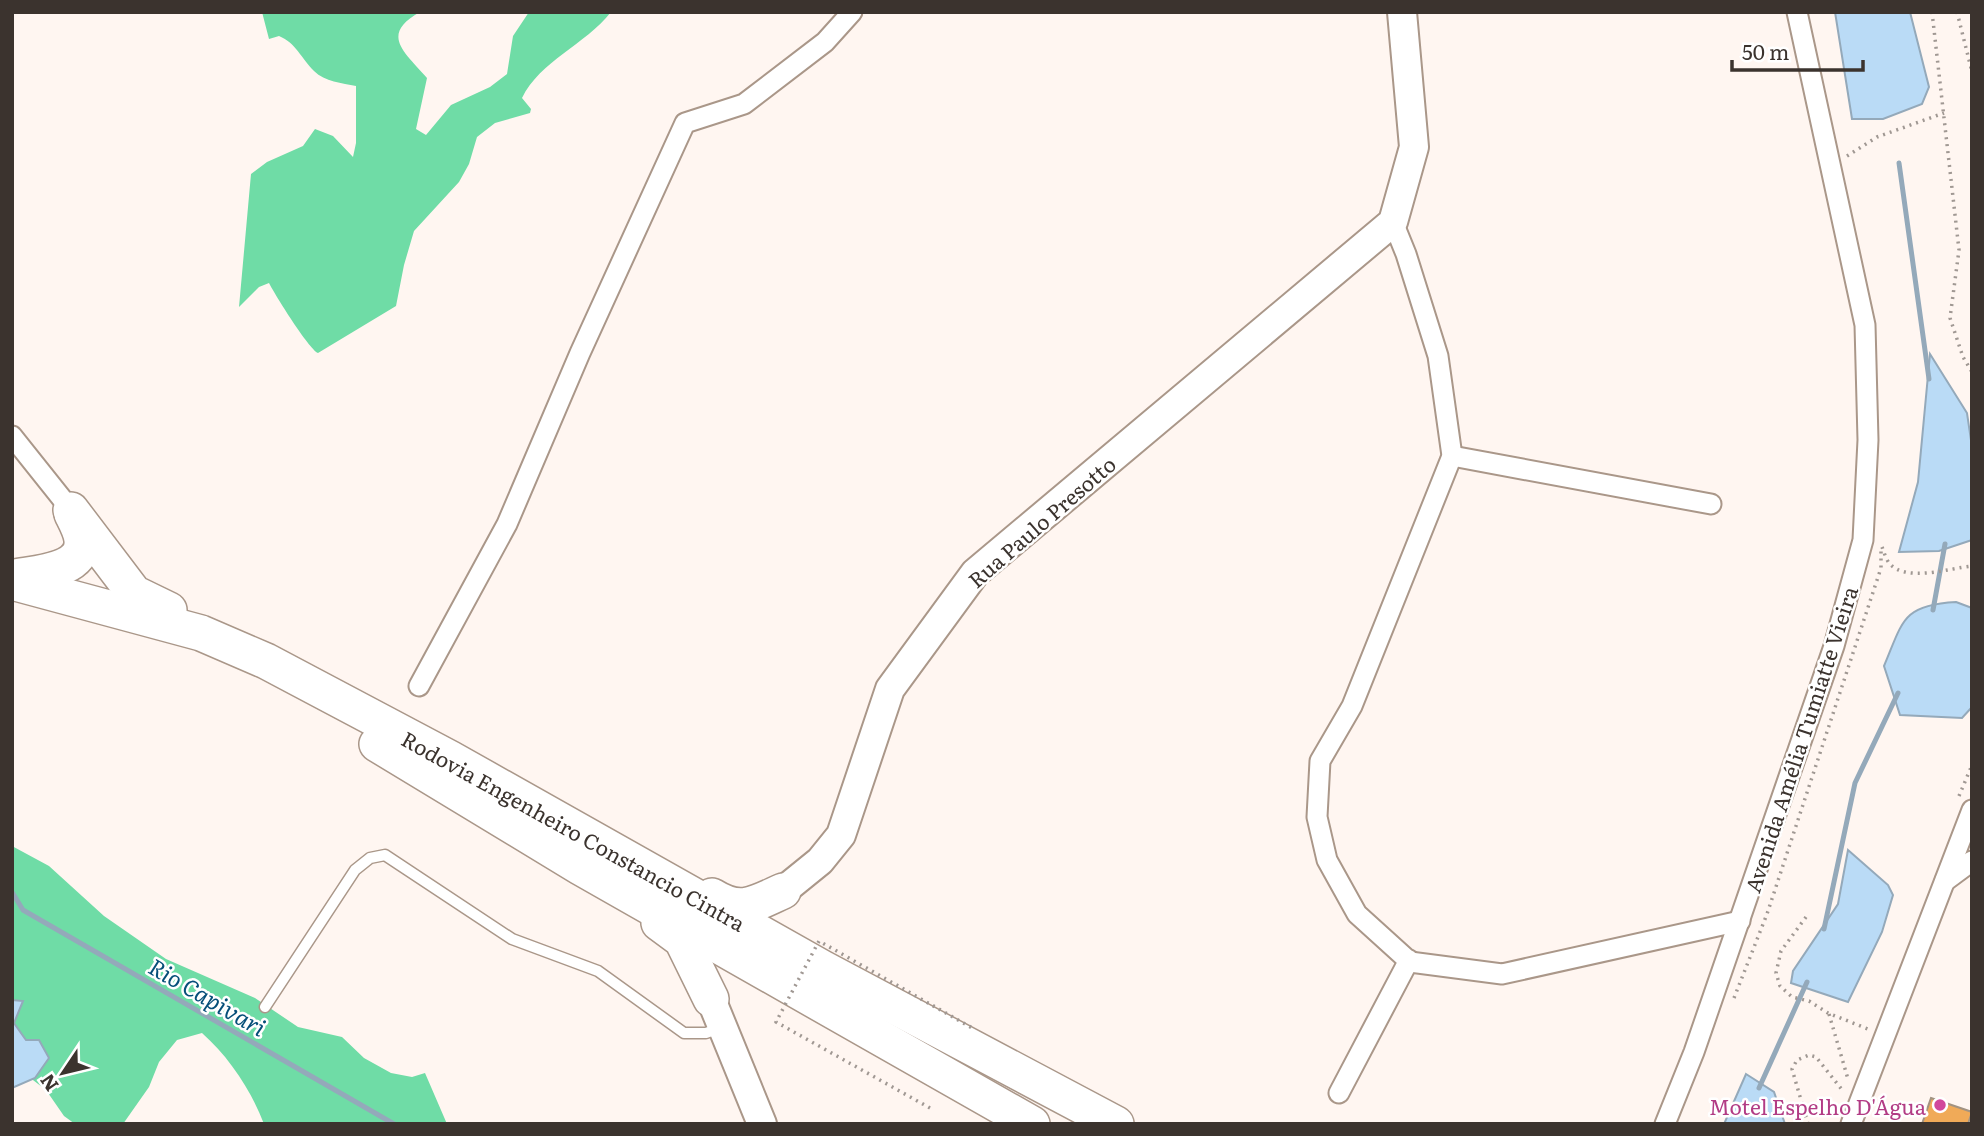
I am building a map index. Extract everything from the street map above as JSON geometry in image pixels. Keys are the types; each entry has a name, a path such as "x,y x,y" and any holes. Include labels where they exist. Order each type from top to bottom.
{"highway":[{"path":"12,580 59,568 78,555 82,540 71,510"},
{"path":"71,510 134,593 266,661"},
{"name":"Rodovia Engenheiro Constancio Cintra","path":"12,580 201,633 266,661 451,759 619,856 1032,1124"},
{"name":"Rodovia Engenheiro Constancio Cintra","path":"12,606 45,612 216,663 351,729 580,867 815,983 1116,1124"},
{"path":"619,856 703,890 731,907 755,904 783,891"},
{"path":"580,867 682,940 715,1014"},
{"path":"783,891 759,912 757,925 815,983"},
{"path":"715,1014 709,970 714,962 815,983"}],"street":[{"path":"419,686 507,524 580,353 685,122 744,104 825,42 852,12"},
{"path":"1402,12 1414,147 1392,222 1406,254 1438,356 1452,456 1352,706 1320,761 1317,817 1327,860 1357,914 1409,960 1502,974 1740,921"},
{"name":"Avenida Amélia Tumiatte Vieira","path":"1665,1124 1740,921 1834,646 1863,540 1868,440 1865,325 1797,12"},
{"name":"Rua Paulo Presotto","path":"783,891 820,861 841,835 890,689 975,573 1392,222"},
{"path":"12,436 71,510"},
{"path":"1452,456 1711,504"},
{"path":"1851,1124 1972,810"},
{"path":"1945,881 1972,860"},
{"path":"1339,1093 1409,960"},
{"path":"715,1014 762,1124"}],"lane":[{"path":"265,1007 355,870 370,858 385,855 512,939 598,971 684,1033 706,1033 715,1014"}],"path":[{"path":"1932,12 1959,250 1950,318 1963,357 1972,372"},
{"path":"1957,12 1972,72"},
{"path":"1847,156 1877,137 1944,113"},
{"path":"1881,546 1889,563 1901,571 1917,573 1972,566"},
{"path":"1733,1000 1767,914 1881,568"},
{"path":"1806,917 1781,951 1776,973 1780,986 1792,997 1809,1001 1828,1013 1868,1028"},
{"path":"930,1108 776,1022 819,941 974,1029"},
{"path":"1828,1013 1848,1079"},
{"path":"1808,1124 1793,1069 1797,1060 1809,1055 1816,1057 1843,1091"}],"green space":[{"path":"262,12 420,12 408,20 398,36 404,52 427,78 416,129 426,135 451,105 490,87 507,74 513,36 529,12 611,12 589,34 551,63 530,85 522,98 531,109 530,113 495,123 477,137 469,164 459,182 414,231 396,306 318,353 300,332 269,283 259,287 239,307 251,174 267,162 303,146 315,129 333,136 353,157 356,143 356,86 323,78 285,39 279,36 269,39"},
{"path":"12,846 49,866 104,916 166,959 255,998 298,1027 342,1037 364,1058 391,1073 412,1077 425,1073 447,1124 264,1124 238,1075 202,1033 177,1040 159,1062 149,1087 123,1124 75,1124 64,1116 46,1090 12,1064"}],"water":[{"path":"1835,12 1910,12 1929,87 1922,104 1883,119 1852,119"},
{"path":"1930,354 1967,413 1972,447 1972,540 1939,551 1899,552 1918,482"},
{"path":"1956,602 1972,608 1972,707 1962,718 1900,715 1884,666 1896,637 1907,618 1914,612 1925,607"},
{"path":"1848,850 1888,885 1893,895 1882,932 1848,1002 1791,983 1793,971 1838,904"},
{"path":"12,1000 23,1001 14,1023 26,1040 39,1040 49,1058 35,1078 12,1088"},
{"path":"1746,1074 1774,1092 1785,1124 1724,1124"}],"building":[{"name":"Motel Espelho D'Água","path":"1931,1098 1972,1112 1968,1124 1922,1124"}],"waterway":[{"path":"1899,163 1929,379"},
{"path":"1933,610 1945,544"},
{"path":"1824,929 1855,783 1898,693"},
{"name":"Rio Capivari","path":"12,892 23,910 394,1124"},
{"path":"1759,1088 1807,982"}],"place":[{"name":"Motel Espelho D'Água","path":"1940,1105"}]}
